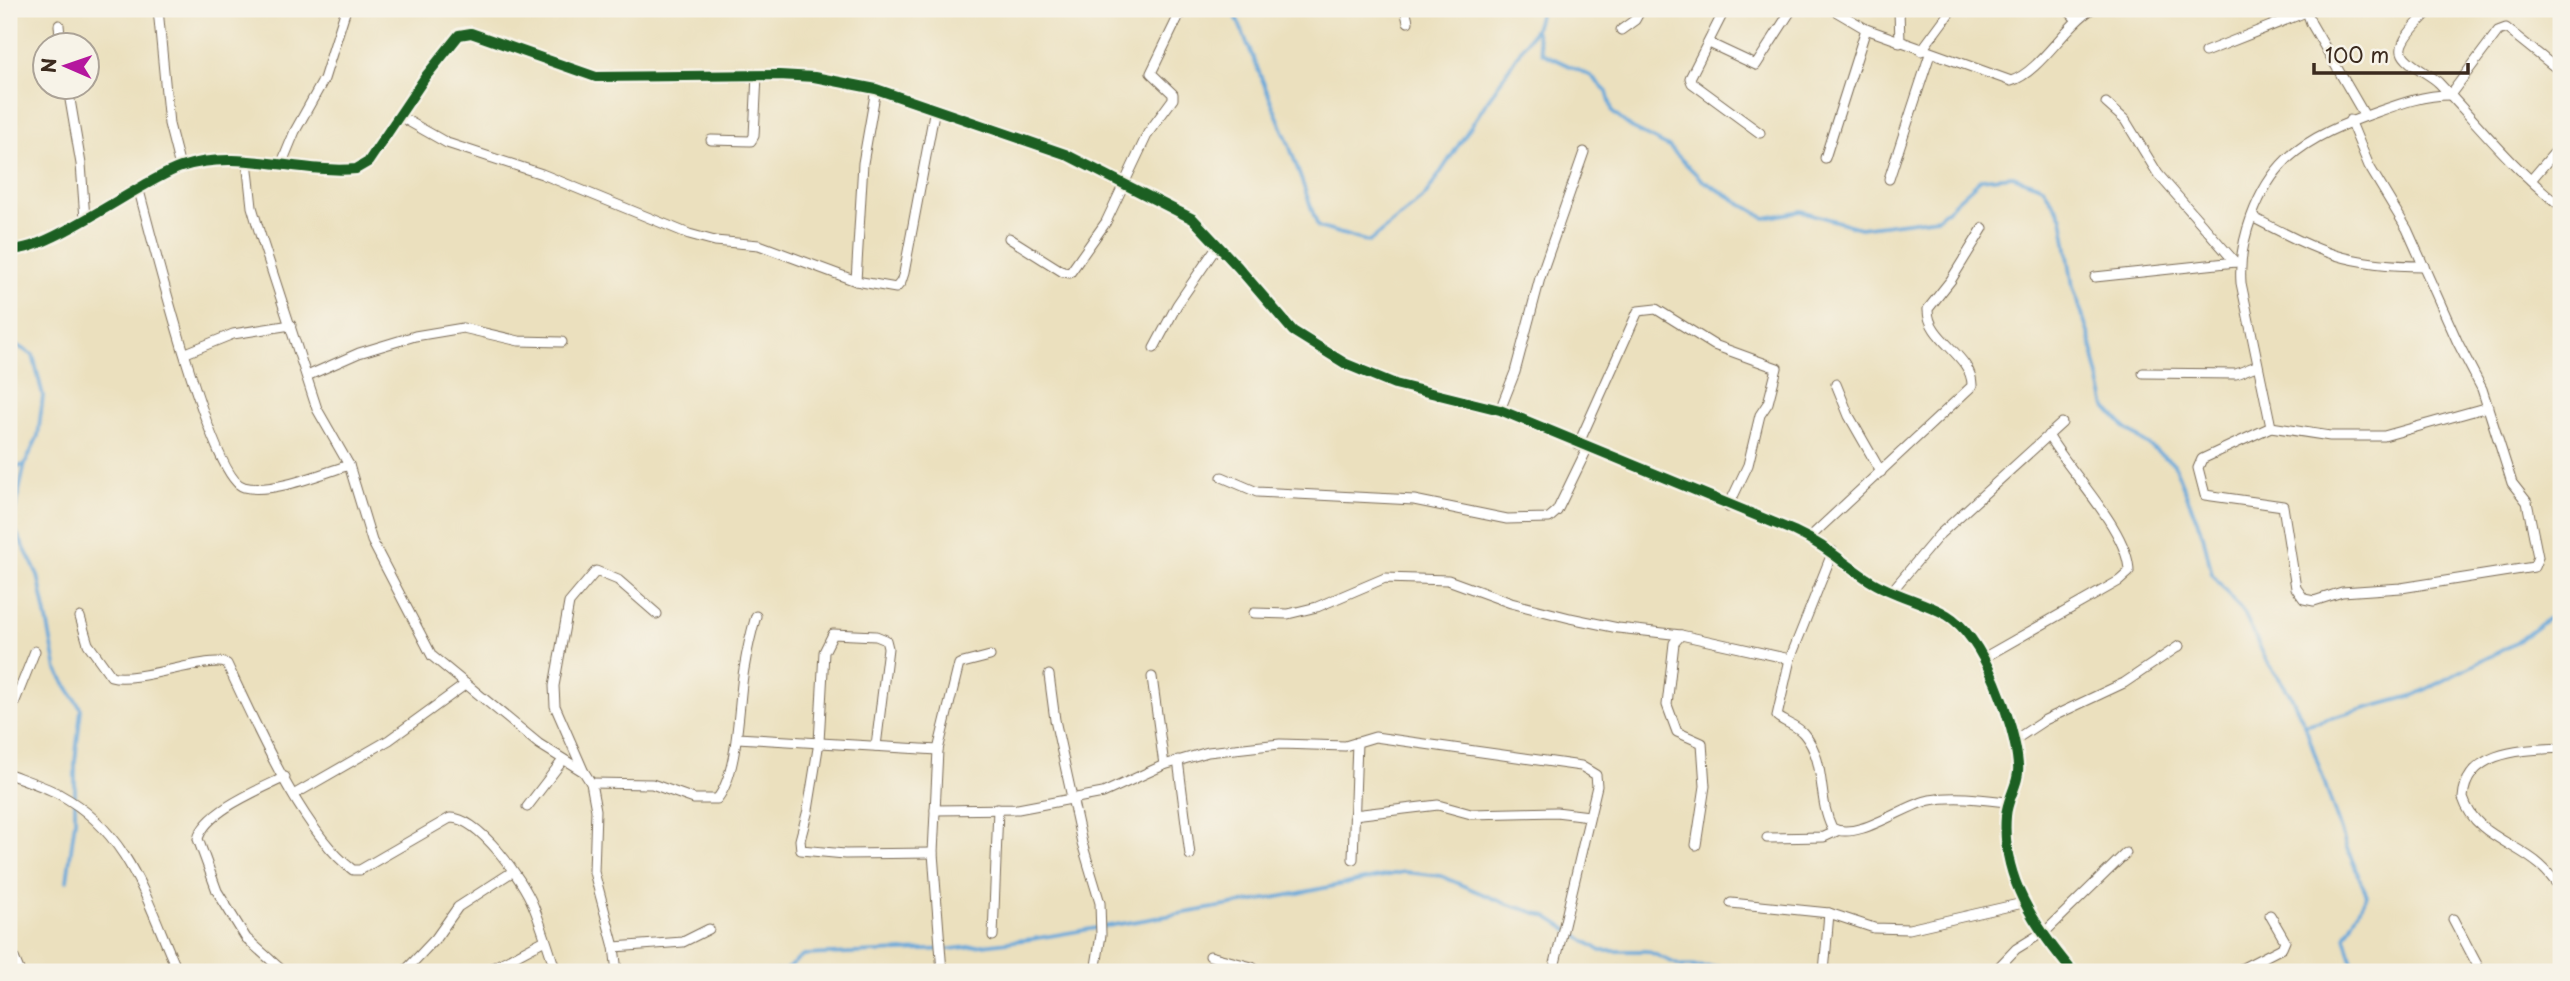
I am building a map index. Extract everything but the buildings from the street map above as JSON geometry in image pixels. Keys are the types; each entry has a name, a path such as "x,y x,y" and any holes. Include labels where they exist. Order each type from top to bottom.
{"street":[{"path":"158,9 169,124 180,167"},
{"path":"281,165 295,131 324,79 346,9"},
{"path":"1405,9 1408,22"},
{"path":"1621,30 1635,20 1640,9"},
{"path":"1725,9 1709,43 1690,71 1692,83 1760,133"},
{"path":"1709,43 1750,65 1756,65 1792,9"},
{"path":"1832,9 1866,29 1900,43 2011,82 2025,74 2079,15 2092,9"},
{"path":"1899,9 1900,43"},
{"path":"1889,179 1926,53 1952,9"},
{"path":"2067,9 2079,15"},
{"path":"2431,9 2403,42 2401,50 2404,57 2434,78 2487,138 2561,206"},
{"path":"1009,238 1063,272 1070,273 1106,222 1148,133 1173,99 1174,94 1151,73 1181,11"},
{"path":"2205,52 2306,11 2365,116"},
{"path":"59,25 60,32"},
{"path":"1825,158 1866,29"},
{"path":"2271,427 2256,366 2237,262 2252,217 2271,180 2287,160 2350,120 2417,98 2451,95 2498,31 2506,29 2561,72"},
{"path":"9,250 38,243 138,187 180,167 218,160 356,169 368,162 401,117 426,76 453,42 459,35 471,33 597,76 757,75 814,78 876,89 935,108 1065,154 1158,204 1182,211 1217,245 1293,331 1308,343 1346,364 1395,384 1500,410 1583,447 1809,538 1833,551 1869,580 1947,615 1965,630 1985,657 2013,741 2018,778 2007,802 2006,854 2023,903 2073,972"},
{"path":"711,140 751,141 754,136 757,75"},
{"path":"856,281 863,163 876,89"},
{"path":"70,102 81,164 85,219"},
{"path":"2106,103 2125,120 2158,174 2237,262"},
{"path":"401,117 447,143 542,174 689,234 715,241 758,245 856,281 896,288 901,282 935,108"},
{"path":"2350,120 2370,166 2407,229 2488,407 2512,482 2527,502 2538,557 2534,567 2401,588 2342,592 2314,601 2304,599 2296,588 2283,506 2210,497 2203,489 2198,468 2202,459 2271,427 2330,436 2384,436 2488,407"},
{"path":"2531,180 2561,145"},
{"path":"1500,410 1515,372 1539,278 1584,152"},
{"path":"247,161 255,216 317,410 348,466 372,541 421,638 432,656 563,760 583,772"},
{"path":"138,187 196,396 211,439 233,482 243,487 278,485 348,466"},
{"path":"2252,217 2329,255 2383,266 2424,266"},
{"path":"1809,538 1972,386 1969,372 1930,323 1928,309 1951,280 1983,228"},
{"path":"1154,348 1190,285 1217,245"},
{"path":"2095,277 2237,262"},
{"path":"1222,477 1257,492 1414,500 1507,519 1549,518 1558,511 1638,311 1656,309 1714,345 1777,368 1768,403 1760,415 1748,465 1728,507"},
{"path":"186,353 233,334 291,326"},
{"path":"307,376 359,354 415,336 463,328 519,341 562,342"},
{"path":"2143,373 2236,374 2256,366"},
{"path":"1836,384 1849,416 1881,472"},
{"path":"1891,592 1940,534 2062,423"},
{"path":"1985,657 2119,581 2129,572 2129,559 2105,513 2063,461 2048,435"},
{"path":"1833,551 1790,659 1777,716 1798,728 1812,746 1822,775 1829,822 1837,831"},
{"path":"617,972 614,947 594,872 596,810 591,783 583,772 555,706 554,686 569,603 574,593 596,571 618,580 657,614"},
{"path":"1254,613 1288,614 1317,607 1385,578 1448,580 1511,603 1570,618 1618,628 1681,635 1790,659"},
{"path":"591,783 652,784 694,799 717,799 724,792 737,738 744,670 755,616"},
{"path":"80,617 88,644 107,671 116,678 224,661 295,794 323,839 353,870 360,870 418,834 450,818 458,817 466,821 496,848 533,905 556,972"},
{"path":"876,746 888,648 886,640 876,636 833,634 824,652 819,742 808,810 800,840 801,850 845,854 933,853"},
{"path":"1681,635 1674,643 1667,705 1677,732 1702,743 1705,786 1696,845"},
{"path":"2013,741 2045,720 2124,682 2179,646"},
{"path":"9,716 35,651"},
{"path":"942,972 933,853 939,750 959,664 990,656"},
{"path":"1049,675 1055,720 1100,904 1101,927 1095,972"},
{"path":"1152,677 1164,765"},
{"path":"295,794 389,740 466,684"},
{"path":"936,810 1018,810 1073,799 1117,789 1164,765 1208,752 1257,746 1335,746 1387,737 1581,766 1596,775 1597,786 1553,972"},
{"path":"737,738 939,750"},
{"path":"1353,859 1357,742"},
{"path":"2561,748 2516,751 2494,756 2468,782 2463,798 2474,818 2491,834 2539,864 2561,890"},
{"path":"527,807 563,760"},
{"path":"1178,761 1189,855"},
{"path":"9,774 57,793 88,812 109,832 128,856 144,887 178,972"},
{"path":"284,972 246,938 218,891 198,839 204,827 232,804 285,777"},
{"path":"1767,838 1825,837 1837,831 1862,827 1929,800 2007,802"},
{"path":"1354,815 1438,805 1472,814 1556,812 1589,816"},
{"path":"993,936 998,809"},
{"path":"2000,970 2016,950 2043,932 2126,853"},
{"path":"404,972 436,938 458,907 512,872"},
{"path":"1731,904 1829,912 1890,930 1909,929 2023,903"},
{"path":"1824,972 1829,912"},
{"path":"2235,972 2282,948 2285,941 2270,915"},
{"path":"2453,919 2481,972"},
{"path":"614,947 684,942 709,929"},
{"path":"485,972 545,940"},
{"path":"9,946 20,972"},
{"path":"1210,956 1252,967 1259,972"}],"waterway":[{"path":"1233,9 1288,142 1318,227 1369,242 1425,196 1534,30"},
{"path":"1541,9 1535,29 1542,53 1591,76 1607,92 1613,113 1633,129 1669,147 1702,180 1765,218 1801,211 1860,228 1938,218 1981,179 2013,176 2043,187 2062,217 2073,287 2089,335 2106,407 2125,428 2174,464 2203,535 2212,574 2245,615 2265,658 2290,694 2305,725 2346,846 2367,895 2345,936 2355,972"},
{"path":"9,341 33,355 43,396 38,436 25,464 12,524 38,575 57,670 81,709 75,762 75,820 67,881"},
{"path":"9,469 24,465"},
{"path":"2305,725 2415,695 2516,643 2561,609"},
{"path":"767,972 785,971 803,955 951,949 1032,939 1284,896 1404,872 1441,876 1504,903 1546,916 1601,951 1647,951 1681,966 1722,967 1729,972"}],"cycle path":[{"path":"9,249 24,248 68,230 181,167 224,160 334,170 356,169 368,162 426,76 459,35 471,33 596,77 779,75 814,77 876,89 1065,154 1193,219 1293,331 1346,364 1395,384 1500,410 1794,531 1879,586 1947,615 1961,626 1985,661 1995,683 2016,748 2018,772 2006,816 2009,860 2015,880 2034,919 2073,972"}]}
